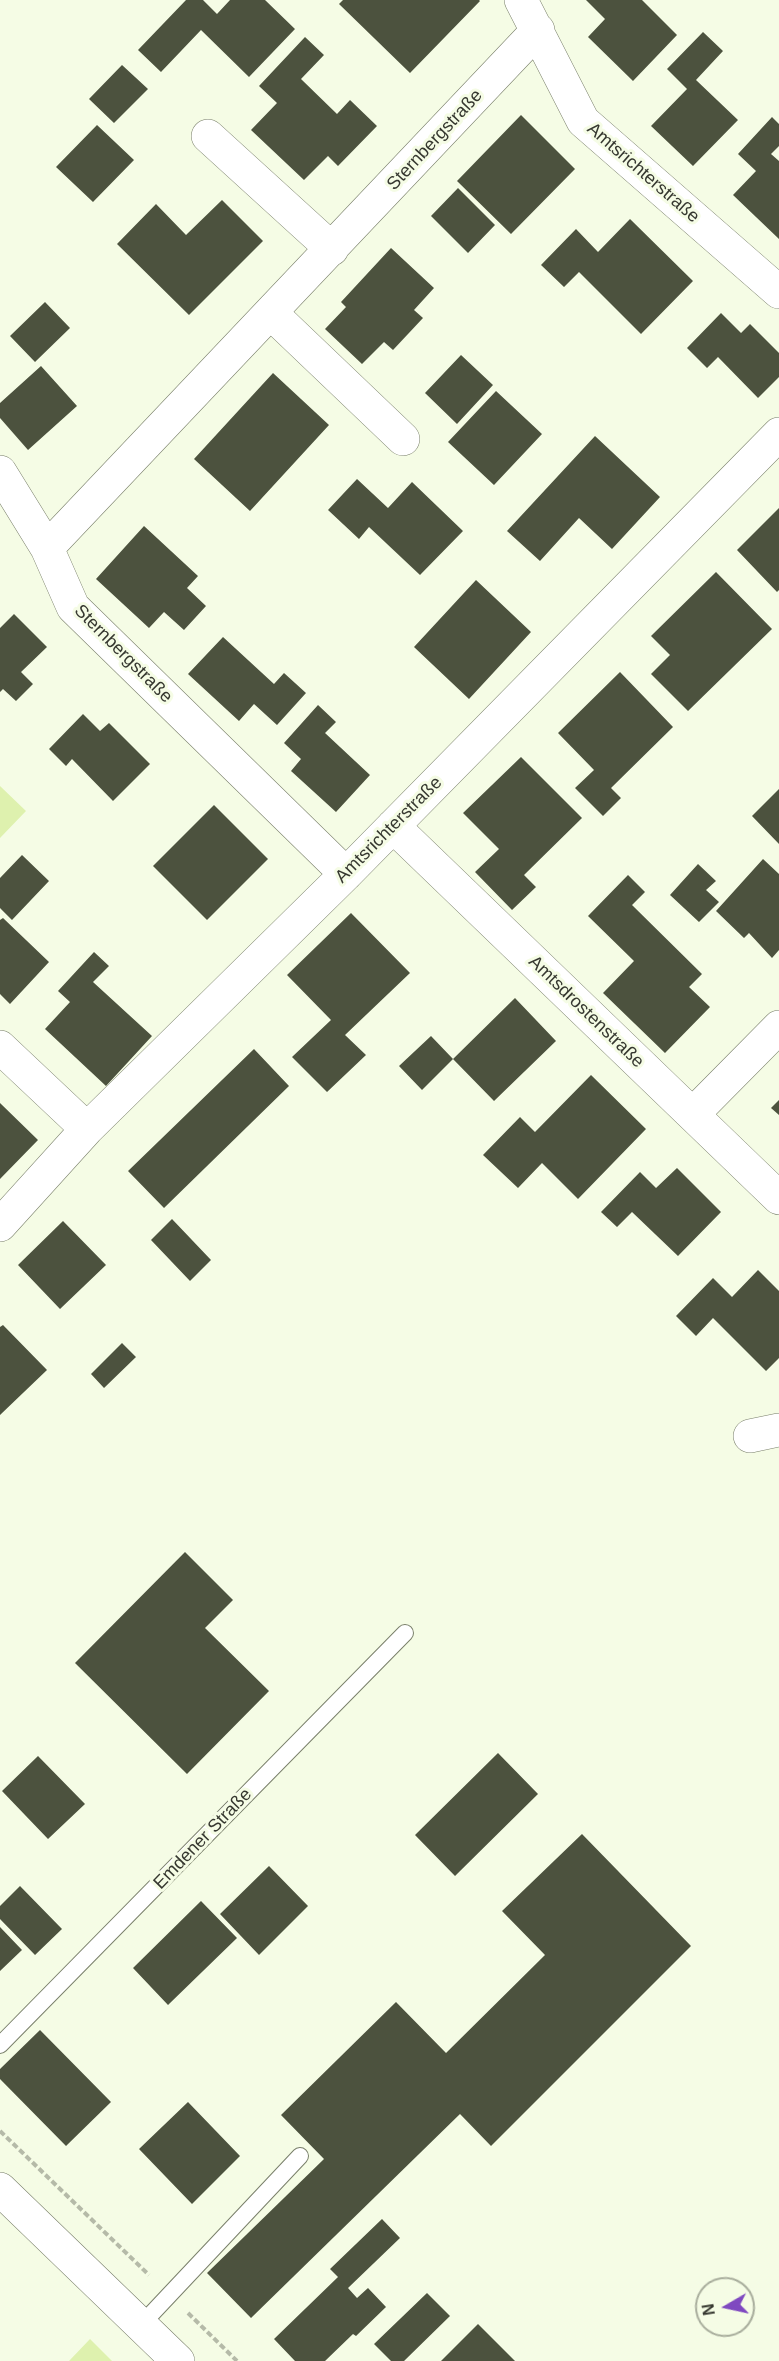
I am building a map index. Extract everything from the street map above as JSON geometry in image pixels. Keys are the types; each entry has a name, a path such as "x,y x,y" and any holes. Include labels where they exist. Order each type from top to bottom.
{"street":[{"name":"Amtsrichterstraße","path":"521,0 583,121 779,292"},
{"name":"Sternbergstraße","path":"346,874 73,607 47,548 538,30"},
{"path":"208,136 332,249"},
{"path":"271,313 404,439"},
{"name":"Amtsrichterstraße","path":"0,1225 87,1129 346,874 779,434"},
{"path":"0,472 47,548"},
{"name":"Amtsdrostenstraße","path":"393,826 779,1198"},
{"path":"693,1114 779,1027"},
{"path":"0,1047 87,1129"},
{"path":"0,2190 178,2361"}],"lane":[{"name":"Emdener Straße","path":"0,2045 405,1633"},
{"path":"141,2325 300,2156"}],"path":[{"path":"0,2131 237,2361"}],"green space":[{"path":"0,786 26,811 0,838"},
{"path":"90,2339 112,2361 69,2361"}],"building":[{"path":"186,0 203,0 217,14 230,0 265,0 295,29 249,77 201,30 161,72 138,50"},
{"path":"343,0 480,1 410,73 339,4"},
{"path":"586,0 642,0 677,35 633,81 588,37 605,19"},
{"path":"703,32 723,51 696,80 738,120 693,166 651,126 687,89 667,69"},
{"path":"305,37 324,55 301,79 337,114 350,100 377,126 338,166 328,156 304,180 251,130 277,103 259,86"},
{"path":"122,65 148,89 114,123 89,99"},
{"path":"521,115 575,169 511,234 457,181"},
{"path":"772,117 779,124 779,146 771,154 779,161 779,239 733,195 756,171 738,154"},
{"path":"97,125 134,160 93,202 56,167"},
{"path":"458,188 495,225 468,253 431,216"},
{"path":"222,200 263,241 189,315 117,244 156,204 186,235"},
{"path":"630,219 693,281 641,334 579,272 564,287 541,265 576,229 598,252"},
{"path":"391,248 434,288 414,310 423,318 393,350 384,342 362,364 325,329 346,307 341,302"},
{"path":"45,302 70,328 35,362 10,336"},
{"path":"721,313 741,333 750,324 779,353 779,377 758,398 718,357 707,368 687,348"},
{"path":"461,355 493,385 457,424 425,393"},
{"path":"41,366 77,406 28,450 0,418 0,403"},
{"path":"273,373 329,425 250,511 194,459"},
{"path":"496,391 542,434 494,485 448,442"},
{"path":"595,436 660,497 612,549 579,518 540,561 507,531"},
{"path":"357,479 388,508 412,482 463,531 420,575 369,527 359,539 328,510"},
{"path":"779,508 779,590 777,592 737,550"},
{"path":"144,526 198,576 187,588 206,606 184,630 164,612 149,628 96,579"},
{"path":"716,572 772,629 688,711 651,674 670,655 651,636"},
{"path":"476,580 531,632 469,699 414,647"},
{"path":"14,614 47,647 21,672 33,684 16,701 3,689 0,692 0,628"},
{"path":"223,637 274,684 284,673 306,693 277,725 254,704 239,721 188,674"},
{"path":"620,672 673,727 611,788 621,798 603,816 575,788 594,770 558,733"},
{"path":"318,705 336,722 325,733 370,775 336,812 291,771 301,759 284,743"},
{"path":"83,714 100,731 109,723 150,764 113,801 72,759 66,766 49,749"},
{"path":"521,757 582,818 524,875 536,887 512,910 475,872 499,849 463,813"},
{"path":"779,789 779,844 752,816"},
{"path":"214,805 268,859 207,920 153,866"},
{"path":"22,855 49,881 12,920 0,908 0,878"},
{"path":"763,859 779,874 779,950 772,958 749,933 744,938 716,911"},
{"path":"698,864 716,881 706,890 719,902 699,922 670,895"},
{"path":"628,875 645,892 632,905 702,974 689,987 710,1007 665,1053 603,993 634,961 588,916"},
{"path":"351,913 410,973 345,1035 366,1055 327,1092 292,1057 331,1020 287,975"},
{"path":"3,918 49,962 10,1004 0,994 0,920"},
{"path":"94,952 109,966 93,982 152,1036 106,1086 45,1029 70,1002 58,991"},
{"path":"515,998 556,1041 494,1101 453,1059"},
{"path":"431,1036 453,1059 422,1090 399,1066"},
{"path":"254,1049 289,1086 164,1208 128,1171"},
{"path":"591,1075 646,1129 578,1199 542,1163 518,1188 483,1155 520,1117 535,1132"},
{"path":"779,1100 779,1115 771,1108"},
{"path":"0,1103 38,1140 0,1179"},
{"path":"677,1168 721,1212 678,1256 632,1212 617,1227 601,1212 640,1172 656,1188"},
{"path":"172,1219 211,1260 190,1281 151,1240"},
{"path":"63,1221 106,1265 60,1309 18,1265"},
{"path":"758,1270 779,1291 779,1358 766,1371 713,1318 696,1336 676,1316 713,1278 732,1297"},
{"path":"3,1325 47,1370 0,1415 0,1327"},
{"path":"122,1343 136,1357 104,1388 91,1374"},
{"path":"185,1552 233,1600 205,1628 269,1691 187,1774 75,1663"},
{"path":"498,1753 538,1794 455,1876 415,1835"},
{"path":"38,1756 85,1804 48,1839 2,1791"},
{"path":"582,1834 691,1946 491,2146 460,2114 251,2318 207,2273 324,2159 281,2115 396,2002 446,2053 545,1955 502,1911"},
{"path":"269,1866 308,1906 259,1955 220,1914"},
{"path":"20,1886 62,1929 35,1955 0,1919 0,1906"},
{"path":"201,1901 237,1938 168,2005 133,1968"},
{"path":"0,1927 22,1950 0,1971"},
{"path":"40,2030 111,2102 66,2146 0,2079 0,2069"},
{"path":"188,2102 240,2156 192,2204 139,2149"},
{"path":"382,2219 400,2238 348,2288 357,2298 368,2288 386,2307 356,2336 353,2334 325,2361 295,2361 274,2339 338,2277 330,2269"},
{"path":"427,2293 450,2316 404,2361 391,2361 374,2344"},
{"path":"478,2324 515,2361 441,2361"}]}
